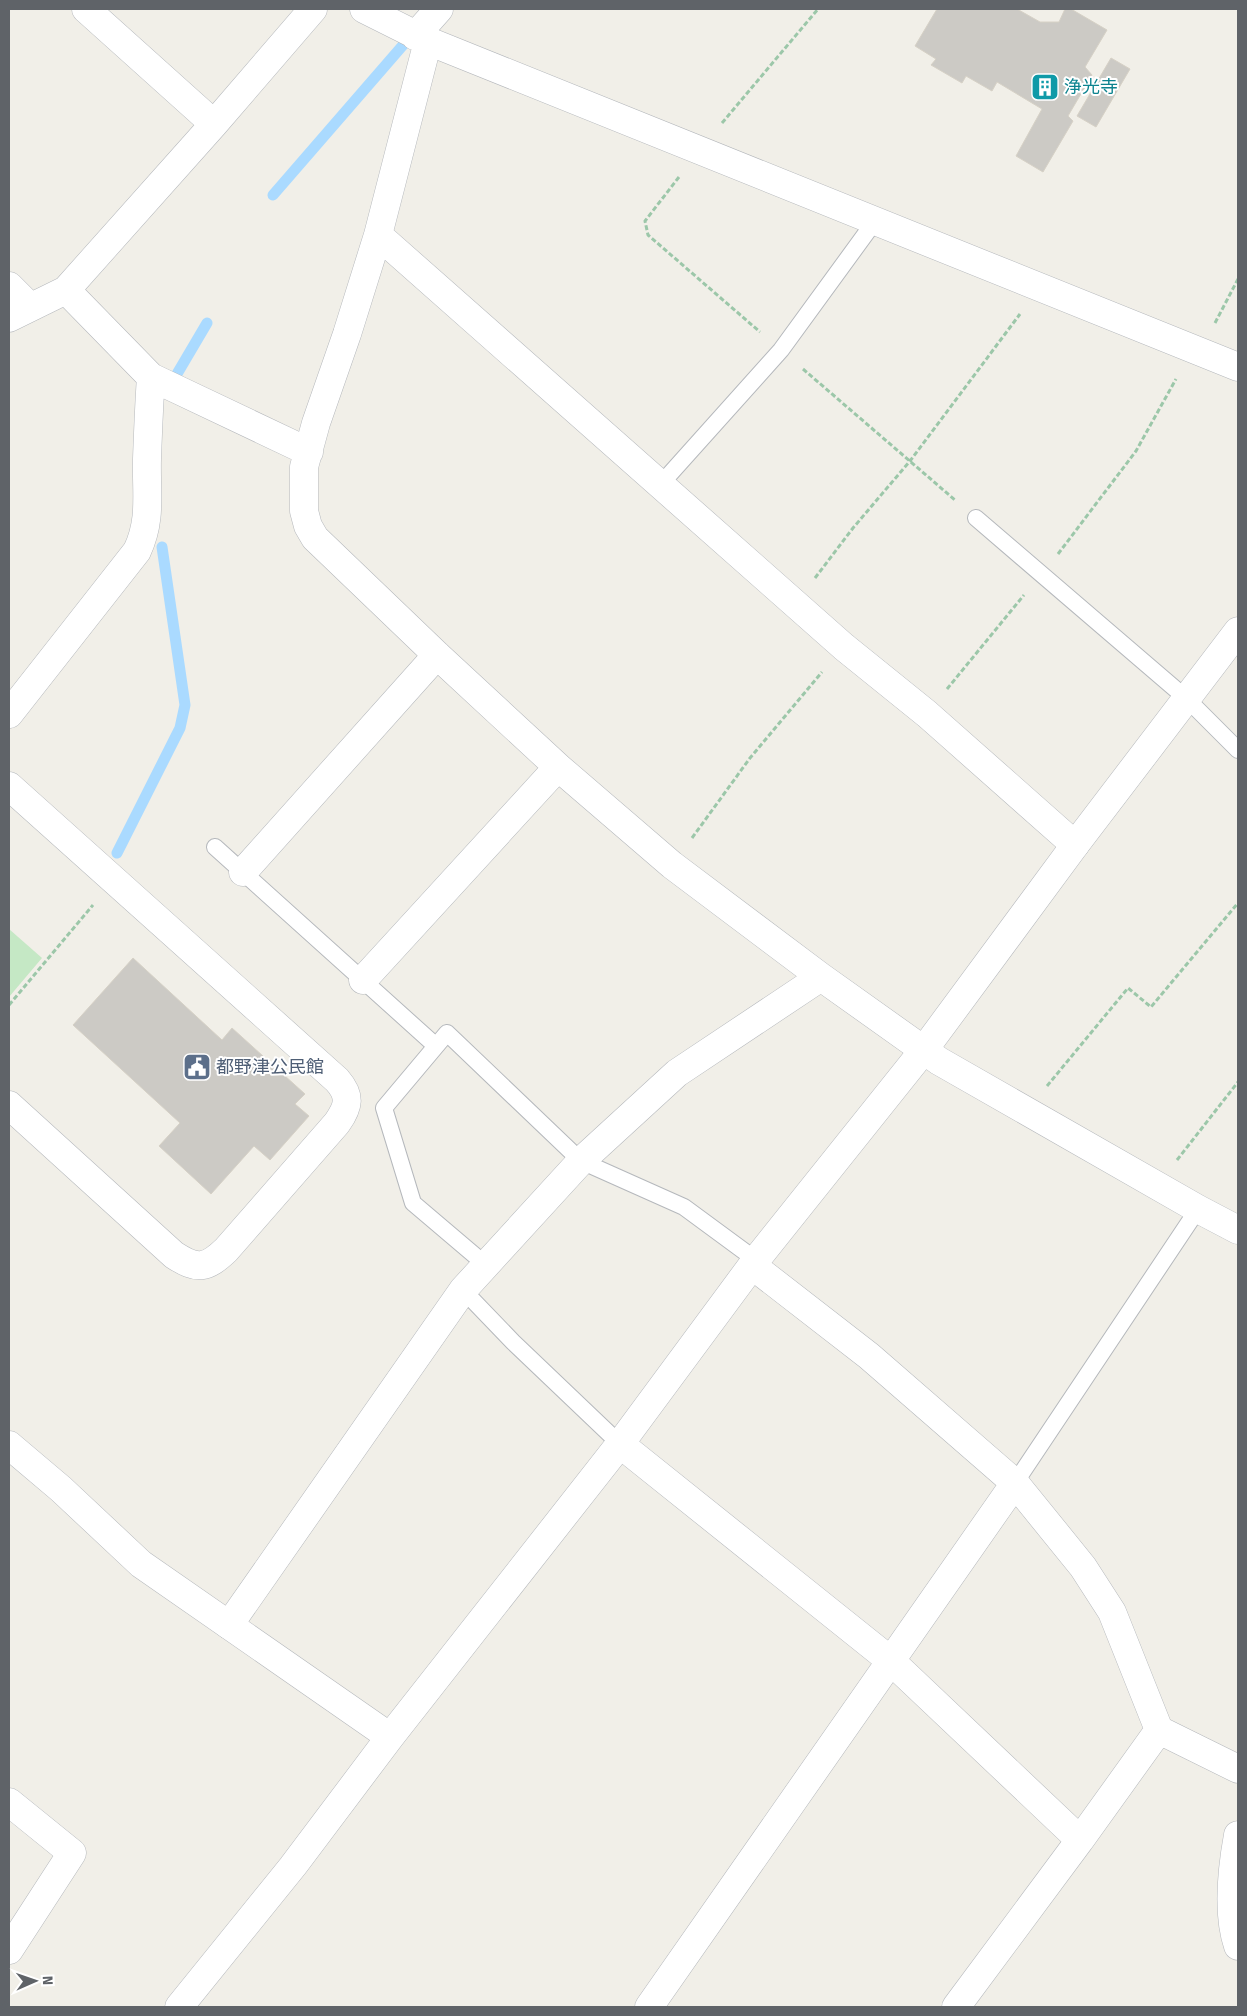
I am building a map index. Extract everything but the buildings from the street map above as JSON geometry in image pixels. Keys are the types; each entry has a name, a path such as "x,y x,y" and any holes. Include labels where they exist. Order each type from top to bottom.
{"street":[{"path":"86,9 214,124"},
{"path":"9,286 19,312 66,290 214,124 313,9"},
{"path":"364,9 421,38 1238,367"},
{"path":"439,9 421,38 378,234 347,334 316,423 304,467 304,511 308,526 315,538 558,768 672,865 821,977 923,1051 1198,1209 1238,1230"},
{"path":"378,234 844,647 926,714 1076,845"},
{"path":"66,290 151,377 309,452"},
{"path":"9,714 137,551 143,538 147,514 147,460 151,377"},
{"path":"179,2007 293,1866 390,1737 620,1444 754,1263 923,1051 1238,632"},
{"path":"243,872 437,655"},
{"path":"363,980 558,768"},
{"path":"9,786 336,1080 344,1088 347,1098 346,1108 337,1123 226,1250 213,1262 201,1266 187,1264 174,1255 9,1106"},
{"path":"229,1625 463,1290 581,1161 677,1073 821,977"},
{"path":"754,1263 869,1356 1015,1483 1083,1567 1112,1612 1159,1730 1238,1769"},
{"path":"620,1444 891,1661 1080,1840"},
{"path":"9,1445 61,1489 141,1564 390,1737"},
{"path":"650,2007 1015,1483"},
{"path":"956,2007 1159,1730"},
{"path":"9,1802 72,1853 9,1950"},
{"path":"1238,1835 1232,1899 1233,1923 1238,1946"}],"lane":[{"path":"660,484 781,350 875,221"},
{"path":"976,518 1187,699 1238,750"},
{"path":"215,847 436,1046"},
{"path":"486,1265 413,1203 384,1108 447,1033 581,1161 684,1207 754,1263"},
{"path":"1015,1483 1198,1209"},
{"path":"463,1290 513,1342 620,1444"}],"path":[{"path":"699,151 818,9"},
{"path":"926,714 1042,574 1136,451 1177,378 1200,352 1238,280"},
{"path":"796,604 853,528 915,454 1039,288"},
{"path":"672,865 750,758 844,647"},
{"path":"9,1005 114,879"},
{"path":"1026,1111 1128,988 1150,1007 1238,903"},
{"path":"1157,1185 1238,1082"}],"green space":[{"path":"9,929 42,958 9,997"}],"waterway":[{"path":"273,195 404,44"},
{"path":"174,379 207,323"},
{"path":"117,853 180,728 185,705 162,547"}],"place":[{"name":"浄光寺","path":"1045,87"},
{"name":"都野津公民館","path":"197,1067"}]}
